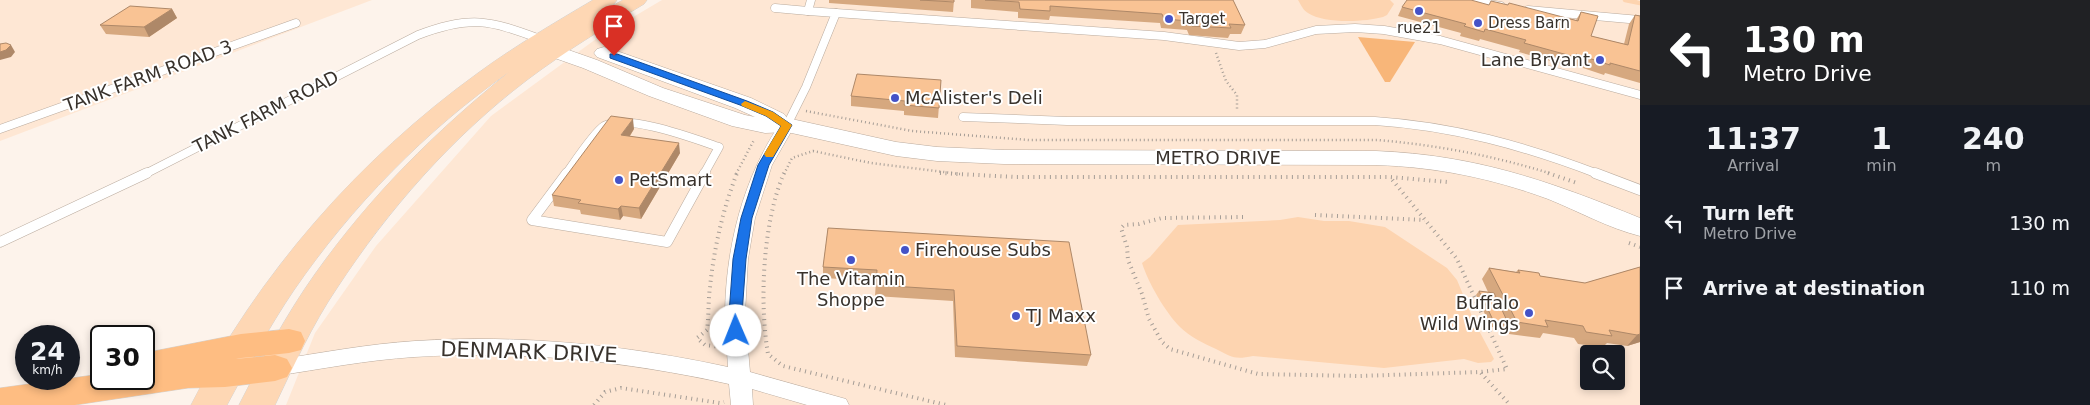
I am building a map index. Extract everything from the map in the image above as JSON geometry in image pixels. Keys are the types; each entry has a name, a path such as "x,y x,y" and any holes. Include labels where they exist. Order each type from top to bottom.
{"highway":[{"path":"155,364 233,360 282,354"},
{"path":"0,402 188,375 233,360"},
{"path":"0,386 15,384"}],"main road":[{"path":"256,405 282,354 316,295 352,243 388,199 462,124 518,78 553,44 607,0"},
{"path":"209,405 233,360 283,285 325,228 400,149 464,92 515,55 553,44 637,0"}],"street":[{"name":"METRO DRIVE","path":"553,44 595,50 770,114 792,117 883,147 944,154 1019,158 1376,158 1426,161 1471,168 1514,179 1632,234"},
{"path":"742,394 736,314 739,259 746,218 764,165 792,117"},
{"name":"DENMARK DRIVE","path":"282,354 377,353 433,348 568,350 627,357 742,394 838,405"}],"lane":[{"path":"808,11 811,0"},
{"path":"1463,0 1512,7"},
{"path":"775,8 1164,36 1212,44 1239,46 1265,44 1316,30 1356,28 1384,30 1440,40 1640,95"},
{"path":"1521,8 1640,20"},
{"path":"792,117 836,13"},
{"name":"TANK FARM ROAD","path":"0,242 116,189 418,35 440,27 469,21 502,27 553,44"},
{"name":"TANK FARM ROAD 3","path":"0,129 296,23"},
{"path":"963,118 1067,121 1375,121 1419,124 1454,130 1543,153 1640,190"},
{"path":"622,121 681,134 718,147 674,229 667,242 532,220 596,134 604,126 622,121"}],"path":[{"path":"792,117 815,114 912,131 1011,139 1254,139 1237,109 1237,95 1226,81 1212,44"},
{"path":"697,338 707,330 710,284 726,206 734,179 747,149 754,140"},
{"path":"814,151 792,158 781,180 772,220 763,286 768,354 783,366 946,405"},
{"path":"1243,217 1162,218 1139,224 1124,225 1121,228 1127,247 1128,260 1142,294 1149,319 1162,342 1170,349 1258,374 1359,376 1480,372 1507,369 1457,259 1390,177 1449,182"},
{"path":"1316,215 1426,220"},
{"path":"1632,234 1640,247"},
{"path":"1480,372 1510,405"},
{"path":"594,405 601,395 611,388 720,403 742,394"}],"shaded area":[{"path":"0,0 372,0 0,141"},
{"path":"662,0 1631,0 1640,2 1640,405 286,405 315,333 376,246 491,116 596,39"},
{"path":"1298,0 1390,0 1394,4 1387,15 1383,17 1345,21 1315,17 1302,7"},
{"path":"1358,37 1415,42 1390,82 1385,82"},
{"path":"1298,217 1324,221 1349,221 1385,227 1447,268 1457,280 1474,321 1494,359 1491,362 1478,363 1464,359 1384,368 1253,356 1233,357 1188,334 1180,327 1158,296 1148,279 1142,263 1150,257 1178,225 1280,220"}],"building":[{"path":"920,0 954,0 954,2"},
{"path":"985,0 1233,0 1245,25 1229,24 1231,28 1192,26 1190,21 1164,19 1162,14 1050,6 1050,11 1020,9 1019,2"},
{"path":"1407,0 1471,0 1489,5 1491,1 1508,5 1509,3 1578,21 1581,12 1598,16 1591,36 1628,45 1635,15 1640,16 1640,71 1610,63 1610,65 1576,54 1575,57 1524,43 1526,40 1485,29 1484,32 1464,26 1466,24 1402,7"},
{"path":"130,6 172,9 144,27 100,25"},
{"path":"6,43 11,45 6,50 0,52 0,44"},
{"path":"857,74 941,80 939,108 904,105 905,101 851,96"},
{"name":"PetSmart","path":"611,116 633,119 621,135 679,143 639,208 621,206 618,209 578,203 581,200 552,195"},
{"name":"TJ Maxx","path":"828,228 1069,242 1091,355 957,346 954,290 876,285 877,270 823,267"},
{"path":"1640,267 1640,334 1609,330 1612,336 1586,332 1583,326 1545,320 1548,327 1517,322 1489,268 1520,273 1518,270 1539,273 1540,276 1585,283"},
{"path":"1479,291 1494,293 1509,325 1494,322"}],"waterway":[{"path":"1625,0 1640,3"}],"slow traffic":[{"path":"745,104 770,114 787,125 770,154"}],"place":[{"name":"rue21","path":"1419,11"},
{"name":"Target","path":"1169,19"},
{"name":"Dress Barn","path":"1478,23"},
{"name":"Lane Bryant","path":"1600,60"},
{"name":"McAlister's Deli","path":"895,98"},
{"name":"PetSmart","path":"619,180"},
{"name":"Firehouse Subs","path":"905,250"},
{"name":"The Vitamin Shoppe","path":"851,260"},
{"name":"Buffalo Wild Wings","path":"1529,313"},
{"name":"TJ Maxx","path":"1016,316"}],"route":[{"path":"614,56 743,103 770,114 787,125 764,165 746,218 739,259 736,331"}]}
